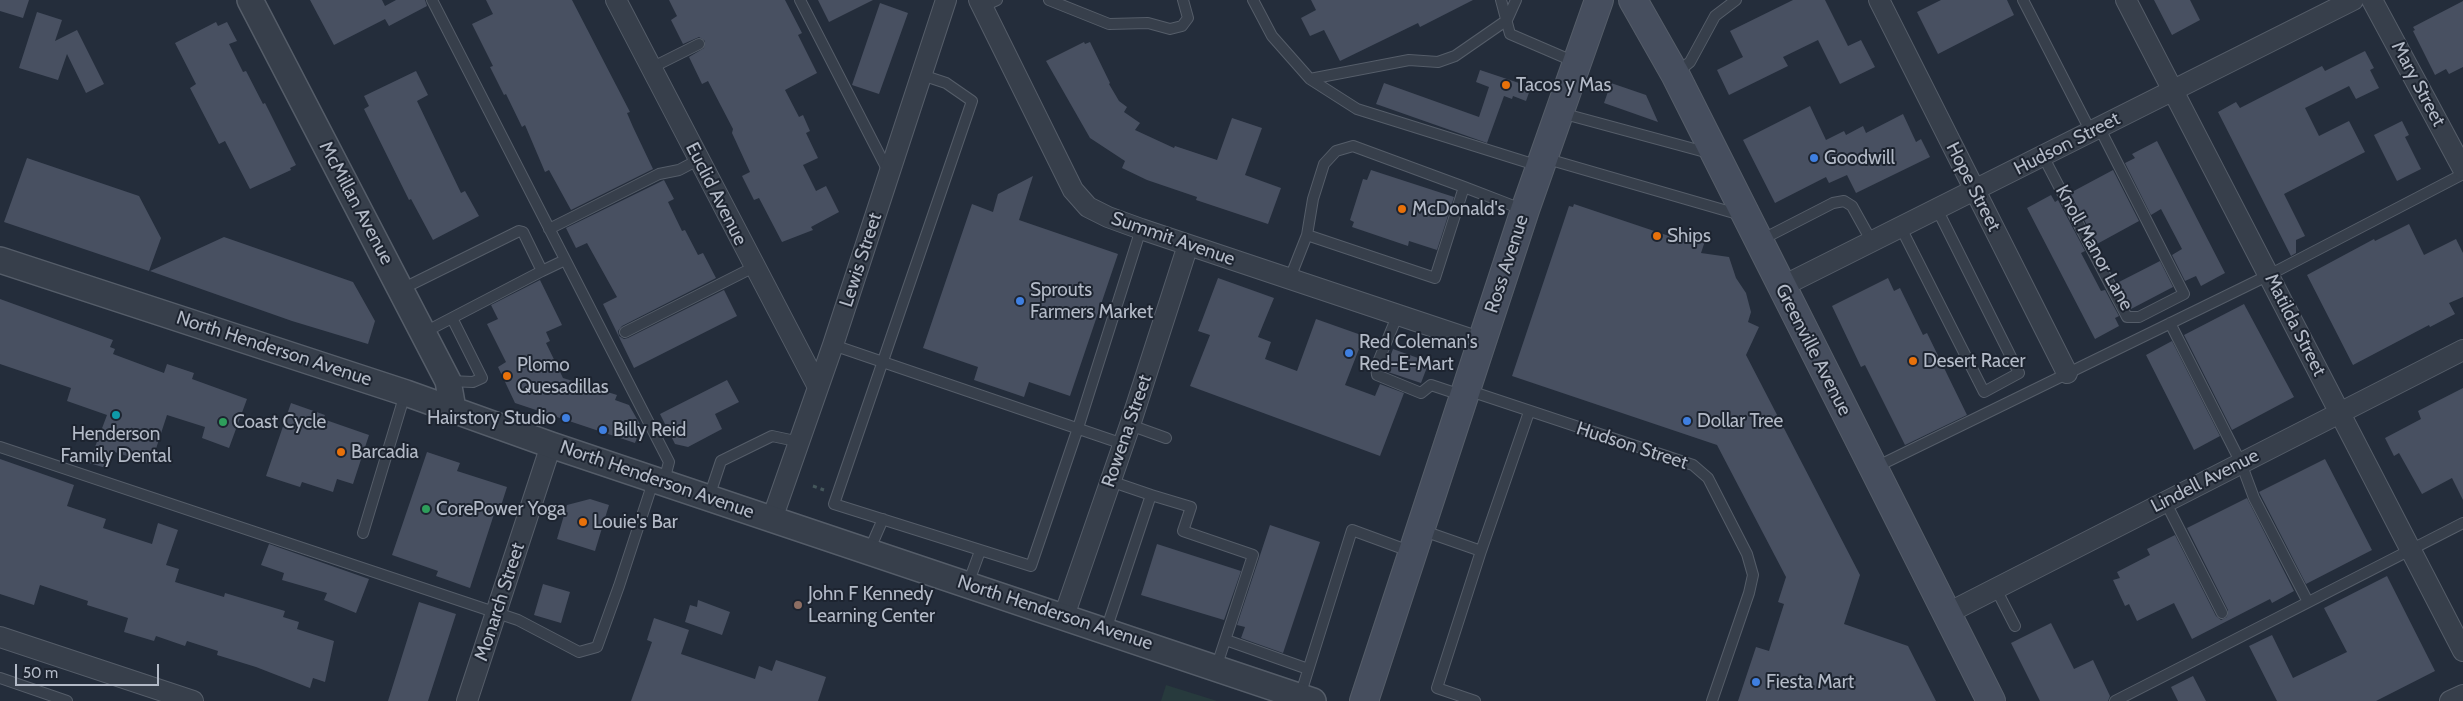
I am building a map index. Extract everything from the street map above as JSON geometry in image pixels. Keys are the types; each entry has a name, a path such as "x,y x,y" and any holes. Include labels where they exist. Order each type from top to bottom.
{"main road":[{"name":"Ross Avenue","path":"1364,701 1525,210 1598,0"},
{"name":"Greenville Avenue","path":"1633,0 1675,74 1781,287 1948,614 1990,701"}],"street":[{"name":"Euclid Avenue","path":"616,0 818,387"},
{"name":"Lewis Street","path":"772,519 833,345 946,0"},
{"name":"Hope Street","path":"1880,0 2067,373"},
{"name":"Matilda Street","path":"2126,0 2463,650"},
{"name":"Hudson Street","path":"1781,287 2353,0"},
{"name":"Mary Street","path":"2372,0 2463,169"},
{"name":"McMillan Avenue","path":"246,2 402,289 448,381 453,409"},
{"name":"Summit Avenue","path":"986,2 1073,190 1088,207 1108,217 1141,229 1482,343"},
{"name":"Rowena Street","path":"1064,616 1130,425 1188,245"},
{"name":"North Henderson Avenue","path":"0,260 406,393 551,445 1306,698"},
{"name":"Lindell Avenue","path":"1948,614 2165,501 2463,350"},
{"name":"Monarch Street","path":"468,701 551,445"},
{"path":"0,637 170,697 193,701"},
{"path":"2450,701 2463,695"}],"lane":[{"path":"0,447 518,620 579,652 597,647 659,480 669,462 432,0"},
{"path":"800,0 890,174"},
{"path":"1049,0 1109,24 1148,23 1170,29 1182,26 1188,18 1183,0"},
{"path":"1253,0 1272,36 1310,79 1357,109 1542,162 1746,217"},
{"path":"1501,0 1510,34 1575,62"},
{"path":"1310,79 1409,60 1438,62 1455,56 1507,20 1516,0"},
{"path":"1675,74 1690,62 1715,16 1736,0"},
{"path":"2023,0 2095,130"},
{"path":"651,68 699,44"},
{"path":"922,75 946,83 972,101 884,363 834,504 1031,566 1078,428 1141,229"},
{"path":"1558,112 1715,154"},
{"name":"Knoll Manor Lane","path":"2044,156 2127,317 2139,317 2184,294 2095,130"},
{"path":"1290,278 1307,235 1313,199 1324,164 1336,151 1353,146 1525,210"},
{"path":"549,229 659,174 679,170 698,160"},
{"path":"1873,468 2269,275 2463,174"},
{"path":"1307,235 1435,278 1464,187"},
{"path":"1758,241 1833,203 1844,201 1852,206 1872,242"},
{"path":"1901,228 1984,392 2019,373 1937,209"},
{"path":"402,289 519,231 523,232 542,271"},
{"path":"423,333 565,260"},
{"path":"625,332 754,267"},
{"name":"Hudson Street","path":"1398,314 1376,368 1377,375 1421,393 1431,385 1466,393 1529,412 1693,465 1708,478 1747,554 1753,575 1749,593 1712,701"},
{"path":"448,381 473,382 482,378 452,318"},
{"path":"2170,323 2240,463 2254,498 2308,602"},
{"path":"833,345 983,398 1123,444"},
{"path":"363,533 406,393"},
{"path":"1475,701 1437,688 1481,551 1529,412"},
{"path":"1130,425 1166,438"},
{"path":"709,497 721,461 772,436 800,442"},
{"path":"1110,481 1191,507 1183,531 1253,555 1216,668"},
{"path":"1106,630 1151,494"},
{"path":"2165,501 2222,613"},
{"path":"869,551 883,519"},
{"path":"2115,701 2463,523"},
{"path":"1306,698 1308,669 1352,530 1481,551"},
{"path":"968,584 980,551"},
{"path":"1996,589 2015,626"},
{"path":"1226,640 1308,669"},
{"path":"0,678 67,701"}],"shaded area":[{"path":"1166,685 1217,701 1161,701"}],"building":[{"path":"0,0 29,0 23,18 0,11"},
{"path":"310,0 382,0 385,6 396,0 425,0 427,6 389,26 385,19 334,45"},
{"path":"486,0 572,0 630,112 627,113 653,169 571,210 549,170 545,172 525,125 522,127 506,94 504,95 490,67 493,66 472,24 493,14"},
{"path":"669,0 785,0 802,33 798,35 817,73 785,90 799,117 803,115 810,131 806,133 818,158 803,165 816,191 826,186 839,212 811,227 813,230 782,242 759,198 754,200 742,176 750,172 732,133 733,129 708,81 702,84 689,57 704,48 705,41 699,37 683,44 671,20 677,16"},
{"path":"818,0 873,0 829,22"},
{"path":"1311,0 1473,0 1420,27 1418,23 1340,61 1324,30 1310,36 1301,18 1316,10"},
{"path":"1793,0 1825,0 1848,46 1861,40 1875,67 1840,84 1818,40 1783,57 1788,66 1729,95 1717,70 1743,57 1730,31"},
{"path":"1941,0 2007,0 2014,15 1938,54 1917,12"},
{"path":"2154,0 2190,0 2200,20 2172,35"},
{"path":"2463,1 2463,67 2449,74 2446,69 2435,75 2413,31 2415,30 2413,27"},
{"path":"880,3 908,13 879,94 852,85"},
{"path":"37,12 62,20 55,41 77,30 104,84 86,93 67,54 58,80 19,68"},
{"path":"216,22 218,26 227,22 237,41 229,44 243,72 246,71 263,104 265,103 296,165 290,168 291,170 250,189 225,141 219,144 190,88 196,84 175,43"},
{"path":"1084,42 1085,44 1090,42 1109,84 1119,101 1127,107 1124,112 1140,123 1135,130 1174,148 1175,146 1217,160 1232,118 1262,128 1245,175 1281,188 1268,224 1196,200 1197,197 1147,180 1122,168 1125,161 1090,138 1046,61"},
{"path":"2365,51 2374,68 2370,70 2379,88 2356,99 2349,86 2305,108 2319,136 2349,121 2365,152 2284,194 2305,236 2296,240 2296,253 2291,256 2218,112 2236,102 2240,108 2322,66 2325,71"},
{"path":"1480,70 1531,87 1526,101 1513,96 1512,99 1504,96 1487,143 1376,104 1384,83 1479,117 1489,87 1476,82"},
{"path":"416,71 428,95 417,101 461,193 465,191 479,216 433,240 411,199 409,200 364,109 369,106 364,96"},
{"path":"1611,83 1646,95 1658,122 1604,103"},
{"name":"Goodwill","path":"1810,106 1826,140 1844,131 1846,135 1863,126 1866,133 1903,114 1916,142 1921,139 1930,157 1856,193 1847,175 1829,183 1826,177 1775,203 1743,140"},
{"path":"2402,121 2409,135 2405,137 2421,169 2397,181 2374,135"},
{"path":"2157,141 2225,273 2201,286 2196,276 2185,281 2172,255 2182,249 2161,209 2151,215 2125,163 2135,158 2132,154"},
{"path":"27,158 139,196 161,238 149,271 4,222"},
{"name":"McDonald's","path":"1371,170 1454,197 1437,250 1409,241 1408,246 1352,227 1354,222 1350,220 1363,179 1367,180"},
{"path":"2113,170 2139,221 2097,244 2070,193"},
{"name":"Sprouts Farmers Market","path":"1033,176 1019,220 1118,254 1070,396 1029,382 1024,397 974,380 978,367 923,348 972,204 993,212 998,194"},
{"path":"664,180 674,199 668,202 682,231 685,230 698,255 703,253 716,278 622,326 618,331 619,336 624,339 628,338 724,290 737,316 634,368 603,304 617,297 587,243 576,248 566,228"},
{"path":"2051,195 2055,202 2058,200 2085,251 2081,253 2101,291 2105,290 2119,316 2115,318 2119,326 2095,339 2027,208"},
{"path":"1574,204 1675,238 1678,229 1706,238 1701,253 1729,257 1736,278 1746,293 1751,312 1748,322 1759,327 1746,355 1860,575 1844,624 1908,646 1936,701 1738,701 1756,647 1769,651 1784,604 1778,602 1786,577 1717,445 1512,376 1569,206 1573,207"},
{"path":"2409,224 2424,255 2456,239 2463,253 2463,297 2449,303 2455,314 2430,327 2429,325 2353,365 2307,275 2374,239 2375,241"},
{"path":"224,237 353,282 375,321 368,344 292,321 150,271"},
{"path":"2160,261 2173,287 2131,309 2117,283"},
{"path":"1218,278 1274,298 1258,337 1271,342 1265,359 1297,371 1316,319 1364,336 1345,385 1375,396 1380,384 1404,393 1380,456 1190,386 1210,335 1198,331"},
{"name":"Desert Racer","path":"1888,278 1894,291 1900,288 1923,335 1927,333 1967,415 1905,445 1865,365 1861,367 1832,306"},
{"path":"540,280 562,325 546,332 550,341 546,343 563,378 617,395 615,400 629,405 641,426 635,443 515,403 498,367 506,362 487,324 498,319 491,305"},
{"path":"0,299 113,340 110,347 115,349 113,354 164,373 167,364 194,373 192,379 247,399 229,448 202,438 205,427 167,415 151,464 112,451 106,468 89,463 107,415 67,401 71,388 0,364"},
{"path":"2244,304 2294,397 2232,430 2184,335"},
{"path":"2172,341 2220,436 2194,450 2146,355"},
{"path":"1393,349 1429,362 1421,383 1385,371"},
{"path":"727,380 739,402 715,414 722,429 688,447 675,444 660,414"},
{"path":"2463,388 2463,500 2452,478 2422,494 2399,453 2394,456 2385,438 2421,419 2418,411"},
{"path":"291,403 325,415 323,419 369,435 353,484 337,479 333,492 302,482 300,487 266,476"},
{"path":"427,452 460,463 457,471 507,487 500,509 496,508 470,588 436,576 438,571 392,555"},
{"path":"0,459 74,485 67,506 106,519 103,528 152,544 158,523 178,530 166,565 179,569 175,582 224,597 225,593 285,611 283,617 299,622 297,629 334,641 325,682 313,678 310,688 256,667 217,655 218,651 187,641 185,646 156,636 154,641 124,632 128,618 87,605 88,601 40,585 34,605 0,594"},
{"path":"2325,459 2372,550 2306,584 2259,492"},
{"path":"2247,498 2294,591 2272,603 2270,599 2192,639 2174,603 2137,621 2129,604 2125,606 2113,580 2120,578 2117,572 2150,555 2147,549 2175,535 2216,616 2221,620 2227,617 2228,610 2187,528"},
{"name":"Louie's Bar","path":"590,499 609,505 595,551 557,539 567,505"},
{"path":"1270,525 1320,542 1283,653 1241,638 1245,627 1237,625"},
{"path":"269,544 369,579 356,613 324,600 327,593 282,580 284,573 261,565"},
{"path":"1157,544 1241,571 1224,620 1141,595"},
{"path":"2387,576 2435,671 2376,701 2277,701 2249,646 2272,635 2293,678 2347,652 2324,608"},
{"path":"543,584 570,592 561,623 534,615"},
{"path":"698,600 730,612 722,635 685,622 690,605 697,607"},
{"path":"419,602 456,614 428,701 388,701"},
{"path":"654,618 689,630 681,654 755,679 759,666 772,671 776,660 826,677 818,701 631,701 652,642 647,640"},
{"path":"2051,623 2074,669 2093,660 2110,696 2108,701 2040,701 2011,643"},
{"path":"2193,676 2206,701 2178,701 2171,687"}],"place":[{"name":"Tacos y Mas","path":"1506,85"},
{"name":"Goodwill","path":"1814,158"},
{"name":"McDonald's","path":"1402,209"},
{"name":"Ships","path":"1657,236"},
{"name":"Sprouts Farmers Market","path":"1020,301"},
{"name":"Red Coleman's Red-E-Mart","path":"1349,353"},
{"name":"Desert Racer","path":"1913,361"},
{"name":"Plomo Quesadillas","path":"507,376"},
{"name":"Henderson Family Dental","path":"116,415"},
{"name":"Hairstory Studio","path":"566,418"},
{"name":"Dollar Tree","path":"1687,421"},
{"name":"Coast Cycle","path":"223,422"},
{"name":"Billy Reid","path":"603,430"},
{"name":"Barcadia","path":"341,452"},
{"name":"CorePower Yoga","path":"426,509"},
{"name":"Louie's Bar","path":"583,522"},
{"name":"John F Kennedy Learning Center","path":"798,605"},
{"name":"Fiesta Mart","path":"1756,682"}]}
